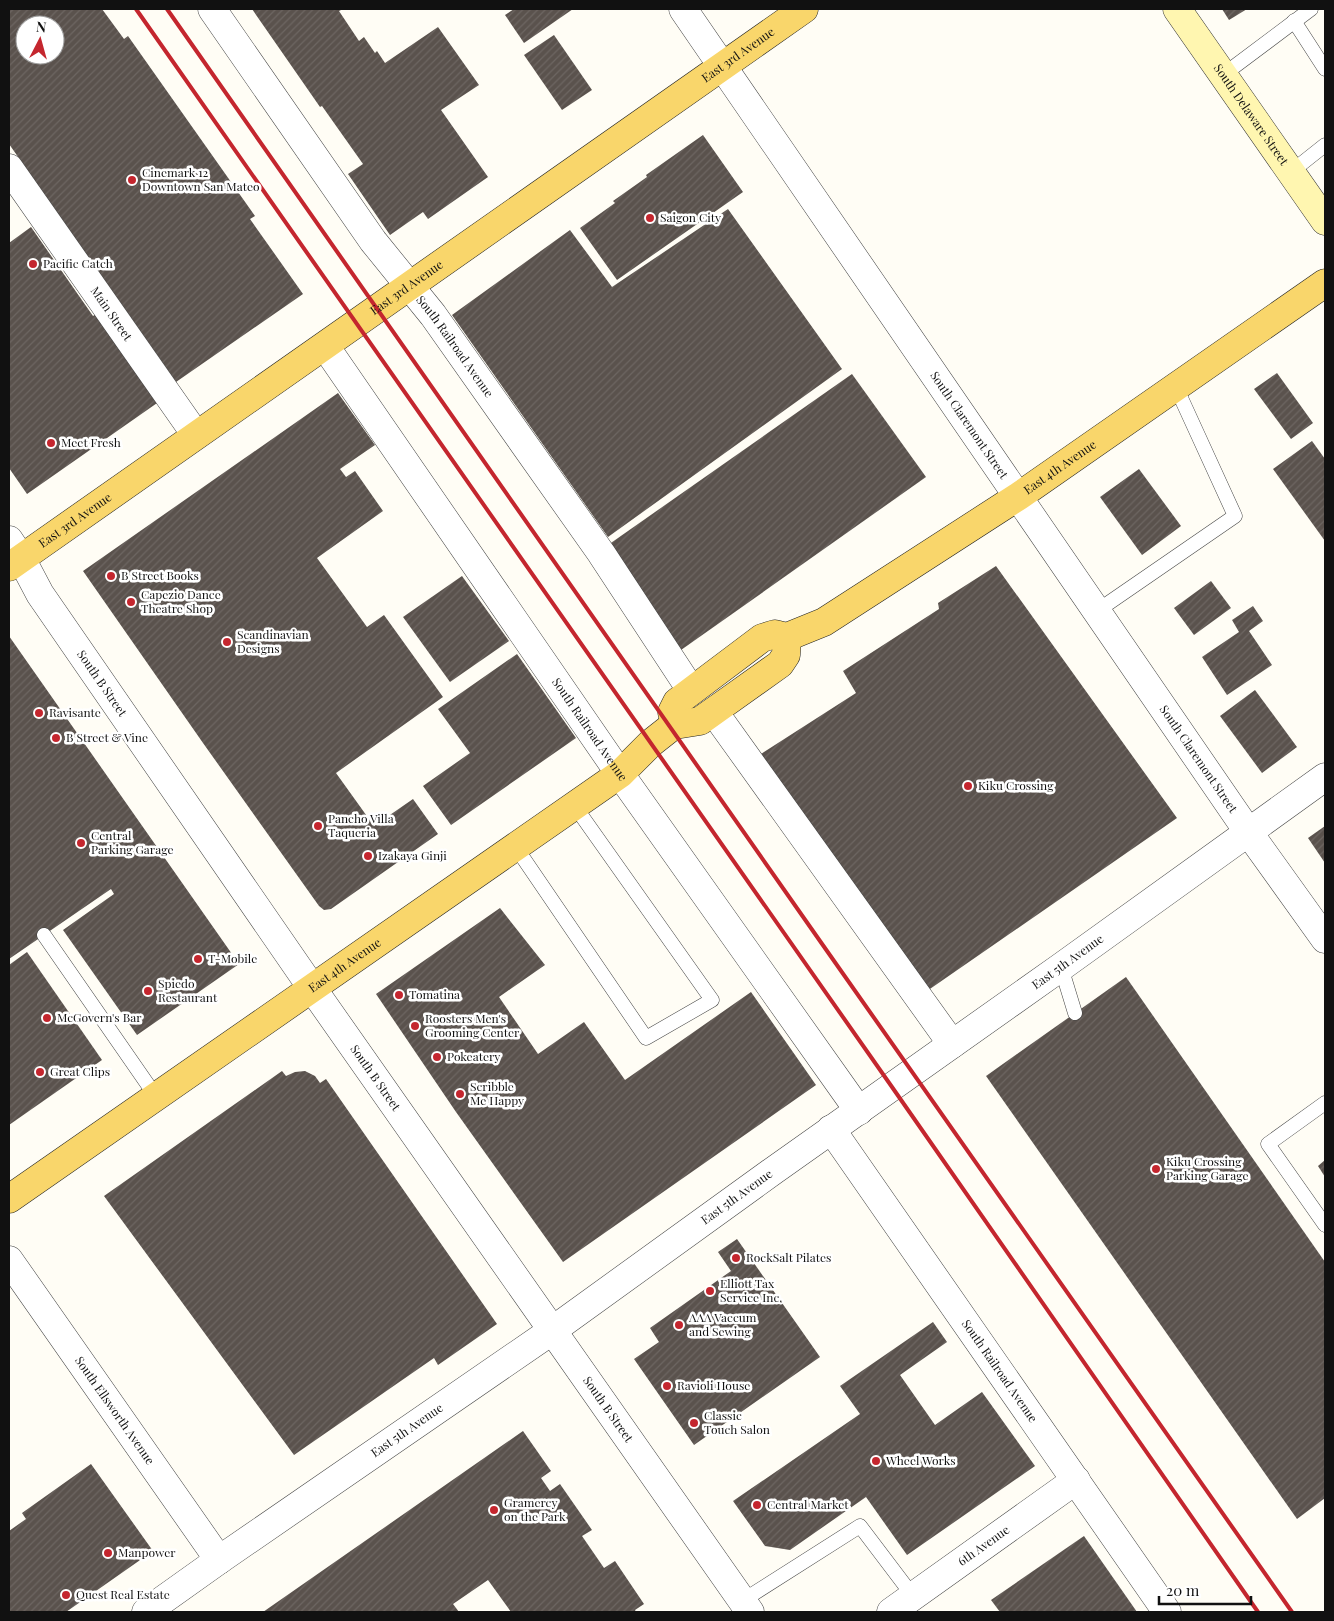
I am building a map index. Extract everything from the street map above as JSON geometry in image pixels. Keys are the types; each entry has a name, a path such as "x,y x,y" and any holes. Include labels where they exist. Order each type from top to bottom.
{"main road":[{"name":"East 3rd Avenue","path":"13,555 196,435 325,346 409,284 804,9"},
{"name":"South Delaware Street","path":"1177,9 1325,221"},
{"name":"East 4th Avenue","path":"675,725 672,712 677,702 762,638 775,634 786,637 824,622 1018,496 1325,283"},
{"name":"East 4th Avenue","path":"9,1199 620,774 651,742 675,725 700,720 714,712 780,664 786,654 786,637"}],"street":[{"name":"South Railroad Avenue","path":"212,9 373,241 434,315 601,553 691,690"},
{"name":"South Claremont Street","path":"683,9 1249,833 1325,939"},
{"name":"Main Street","path":"9,168 17,197 196,435"},
{"name":"South Railroad Avenue","path":"325,346 620,774 859,1111"},
{"name":"South B Street","path":"13,555 312,988 746,1607"},
{"path":"714,712 952,1044"},
{"name":"East 5th Avenue","path":"146,1612 552,1330 831,1129 1062,967 1325,777"},
{"name":"South Railroad Avenue","path":"831,1129 1168,1612"},
{"name":"South Ellsworth Avenue","path":"9,1260 219,1560"},
{"name":"6th Avenue","path":"891,1612 1076,1480"}],"lane":[{"path":"1223,75 1311,9"},
{"path":"1294,21 1325,69"},
{"path":"1291,172 1325,146"},
{"path":"1097,611 1235,516 1176,387"},
{"path":"516,846 646,1038 712,1000 574,805"},
{"path":"44,935 156,1095"},
{"path":"1062,967 1076,1013"},
{"path":"1325,1103 1268,1144 1325,1225"},
{"path":"746,1607 860,1526 913,1596"}],"building":[{"name":"Cinemark 12 Downtown San Mateo","path":"9,9 102,9 124,39 128,36 255,216 250,219 303,294 176,382 9,144"},
{"path":"252,9 343,9 339,11 359,41 364,37 385,63 438,27 479,85 441,110 488,177 428,219 423,212 390,235 348,174 363,164 322,106 320,107"},
{"path":"514,9 573,9 524,43 505,15"},
{"path":"1222,9 1247,9 1229,20"},
{"path":"554,35 592,90 562,110 524,55"},
{"path":"703,135 743,192 617,280 580,228 615,203 613,201 647,177 646,175"},
{"path":"728,209 842,369 608,537 452,315 570,230 612,287"},
{"path":"31,227 93,316 98,313 160,401 27,494 9,468 9,243"},
{"path":"1277,373 1313,423 1291,439 1254,389"},
{"path":"852,374 926,477 681,650 608,545"},
{"path":"338,393 375,445 340,469 346,477 355,471 383,511 317,558 367,627 384,615 443,697 336,773 374,826 413,799 438,834 331,909 324,910 319,906 203,743 83,571"},
{"path":"1312,441 1325,459 1325,541 1273,469"},
{"path":"1139,469 1181,526 1142,555 1100,497"},
{"name":"Kiku Crossing","path":"996,566 1177,818 927,991 761,754 856,693 843,671 939,609 938,603"},
{"path":"462,576 509,641 450,682 403,617"},
{"path":"1211,581 1231,608 1194,635 1174,608"},
{"path":"1253,606 1263,621 1249,631 1272,665 1227,695 1202,657 1239,632 1232,620"},
{"path":"9,636 239,964 137,1035 63,930 114,894 111,889 9,959"},
{"path":"517,654 576,738 451,825 423,786 470,753 438,709"},
{"path":"1255,690 1297,747 1262,773 1220,716"},
{"path":"1325,826 1325,863 1308,838"},
{"path":"500,908 545,965 499,997 538,1054 584,1022 625,1080 751,992 816,1085 563,1262 456,1112 376,994"},
{"path":"27,952 102,1060 9,1125 9,965"},
{"name":"Kiku Crossing Parking Garage","path":"1126,977 1325,1262 1325,1498 1297,1519 986,1076"},
{"path":"282,1071 286,1076 295,1072 305,1071 315,1076 320,1083 326,1079 497,1324 438,1365 434,1358 294,1455 104,1196"},
{"path":"1325,1160 1325,1177 1318,1166"},
{"path":"737,1239 820,1357 694,1445 634,1359 659,1342 650,1328 731,1271 718,1252"},
{"name":"Wheel Works","path":"933,1322 947,1342 900,1375 935,1425 982,1392 1035,1466 907,1555 866,1497 790,1550 765,1546 733,1501 860,1414 840,1386"},
{"name":"Gramercy on the Park","path":"523,1431 551,1471 541,1478 550,1491 560,1484 592,1530 582,1536 604,1568 615,1561 644,1604 635,1610 636,1612 511,1612 488,1580 453,1604 459,1612 263,1612"},
{"path":"91,1464 153,1551 66,1612 9,1612 9,1531 26,1519 22,1513"},
{"path":"1084,1536 1137,1612 1000,1612 991,1600"}],"railway":[{"path":"136,9 1258,1612"},
{"path":"167,9 1292,1612"}],"place":[{"name":"Cinemark 12 Downtown San Mateo","path":"132,180"},
{"name":"Saigon City","path":"650,218"},
{"name":"Pacific Catch","path":"33,264"},
{"name":"Meet Fresh","path":"51,443"},
{"name":"B Street Books","path":"111,576"},
{"name":"Capezio Dance Theatre Shop","path":"131,602"},
{"name":"Scandinavian Designs","path":"227,642"},
{"name":"Ravisante","path":"39,713"},
{"name":"B Street & Vine","path":"56,738"},
{"name":"Kiku Crossing","path":"968,786"},
{"name":"Pancho Villa Taqueria","path":"318,826"},
{"name":"Central Parking Garage","path":"81,843"},
{"name":"Izakaya Ginji","path":"368,856"},
{"name":"T-Mobile","path":"198,959"},
{"name":"Spiedo Restaurant","path":"148,991"},
{"name":"Tomatina","path":"399,995"},
{"name":"McGovern's Bar","path":"47,1018"},
{"name":"Roosters Men's Grooming Center","path":"415,1026"},
{"name":"Pokeatery","path":"437,1057"},
{"name":"Great Clips","path":"40,1072"},
{"name":"Scribble Me Happy","path":"460,1094"},
{"name":"Kiku Crossing Parking Garage","path":"1156,1169"},
{"name":"RockSalt Pilates","path":"736,1258"},
{"name":"Elliott Tax Service Inc.","path":"710,1291"},
{"name":"AAA Vaccum and Sewing","path":"679,1325"},
{"name":"Ravioli House","path":"667,1386"},
{"name":"Classic Touch Salon","path":"694,1423"},
{"name":"Wheel Works","path":"876,1461"},
{"name":"Central Market","path":"757,1505"},
{"name":"Gramercy on the Park","path":"494,1510"},
{"name":"Manpower","path":"108,1553"},
{"name":"Quest Real Estate","path":"66,1595"}]}
